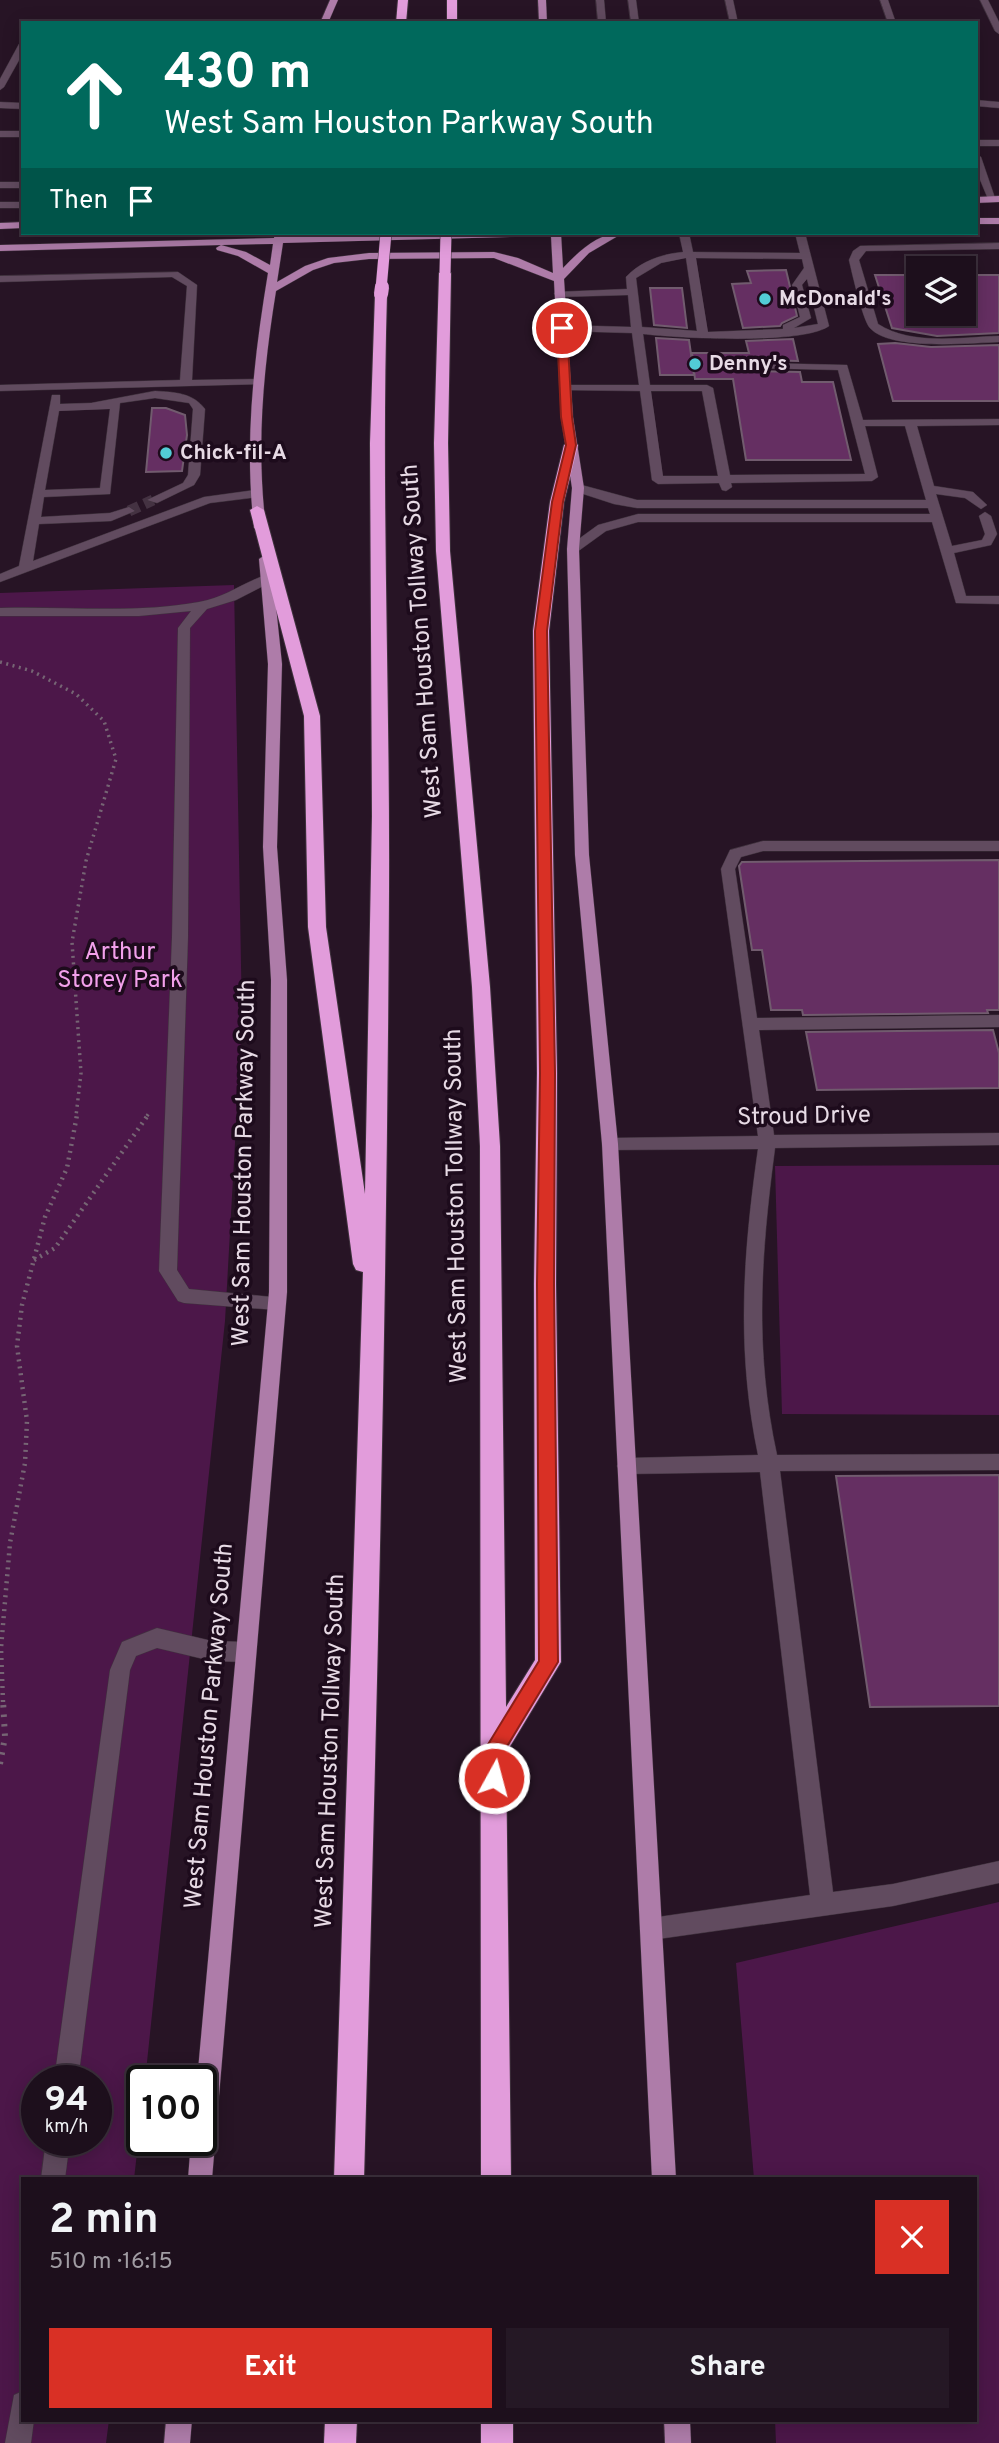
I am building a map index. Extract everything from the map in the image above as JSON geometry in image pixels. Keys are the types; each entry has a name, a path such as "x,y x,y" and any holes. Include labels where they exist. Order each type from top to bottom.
{"highway":[{"path":"401,21 403,0"},
{"path":"452,0 452,21"},
{"name":"West Sam Houston Tollway South","path":"349,2177 373,1331 381,756 376,547 376,390 386,235"},
{"name":"West Sam Houston Tollway South","path":"446,235 441,443 443,551 481,987 490,1146 496,2177"},
{"path":"494,1751 548,1662 545,1298 547,1073 541,631 557,502 571,445"},
{"path":"256,502 312,716 317,927 373,1331"},
{"path":"340,2443 341,2422"},
{"path":"497,2422 497,2443"}],"main road":[{"path":"325,21 334,0"},
{"path":"542,0 544,21"},
{"path":"978,200 996,199"},
{"path":"978,221 999,220"},
{"path":"0,226 21,225"},
{"path":"0,248 197,243 279,237 418,235"},
{"path":"556,235 565,388 578,488 573,549 582,855 610,1144 664,2177"},
{"path":"558,279 585,251 614,235"},
{"name":"West Sam Houston Parkway South","path":"200,2177 276,1303 279,980 270,847 275,664 269,578 256,502 253,413 279,237"},
{"path":"197,243 242,254 273,271"},
{"path":"270,290 309,268 332,260 369,256 494,255 524,264 558,279"},
{"path":"177,2443 179,2422"},
{"path":"677,2422 678,2443"}],"street":[{"path":"600,0 602,21"},
{"path":"632,0 635,21"},
{"path":"729,0 734,21"},
{"path":"884,0 891,21"},
{"path":"984,0 998,26"},
{"path":"0,87 21,48"},
{"path":"978,103 999,105"},
{"path":"0,105 21,106"},
{"path":"1,129 21,134"},
{"path":"978,144 999,143"},
{"path":"980,178 999,178"},
{"path":"980,178 996,199"},
{"path":"0,185 21,185"},
{"path":"0,205 21,205"},
{"path":"684,235 693,262 704,334"},
{"path":"562,328 637,330 675,335 800,332 824,326 801,235"},
{"path":"860,235 864,248"},
{"path":"999,246 864,248 854,260 873,326 888,336 911,339 999,339"},
{"path":"760,366 843,367 872,477 658,480 631,277 644,264 679,255 806,256"},
{"path":"704,334 728,328 785,328 806,318 797,285 809,268"},
{"path":"0,279 174,274 192,285 186,382"},
{"path":"559,294 633,292"},
{"path":"0,388 257,382"},
{"path":"24,570 57,386"},
{"path":"565,388 707,388 732,518"},
{"path":"92,406 132,397 167,395 193,401 199,409 194,475 188,485 153,500"},
{"path":"39,494 107,491 116,405 55,408"},
{"path":"858,423 999,422"},
{"path":"910,423 961,600 999,600"},
{"path":"578,488 610,499 638,504 933,504"},
{"path":"929,489 969,495 983,510 991,534 987,542 969,548 946,550"},
{"path":"0,579 208,500 256,502"},
{"path":"34,521 111,517 129,511"},
{"path":"573,549 602,528 638,517 937,517"},
{"path":"0,612 139,612 202,607 269,578"},
{"path":"202,607 184,628 180,937 168,1271 184,1296 276,1303"},
{"path":"139,612 169,618 184,628"},
{"path":"822,1905 769,1463 757,1406 751,1329 756,1225 767,1142 728,869 729,858 737,850 763,846 999,846"},
{"path":"749,1024 999,1021"},
{"name":"Stroud Drive","path":"610,1144 999,1139"},
{"path":"627,1466 999,1462"},
{"path":"67,2065 120,1670 124,1660 129,1649 157,1638 212,1651 246,1652"},
{"path":"651,1929 893,1895 999,1872"},
{"path":"52,2177 56,2156"},
{"path":"18,2443 21,2420"}],"path":[{"path":"0,662 32,671 76,694 104,721 116,759 86,861 72,942 81,1073 76,1121 67,1168 45,1217 22,1304 17,1346 27,1421 25,1463 10,1543 1,1648 5,1737 0,1764"},
{"path":"34,1261 55,1248 157,1102 174,1094"}],"green space":[{"name":"Arthur Storey Park","path":"234,585 242,1018 225,1321 147,2065 126,2065 126,2156 137,2156 134,2177 21,2177 21,2422 109,2422 106,2443 0,2443 0,593"},
{"path":"999,1165 999,1415 782,1414 775,1166"},
{"path":"999,1902 999,2443 776,2443 775,2422 977,2422 977,2177 754,2177 736,1963"}],"building":[{"name":"McDonald's","path":"786,270 797,316 780,326 743,328 732,284 751,283 747,271"},
{"path":"875,275 906,275 906,326 976,326 976,275 999,275 999,333 937,336 892,328"},
{"path":"650,288 682,288 687,328 654,325"},
{"path":"656,338 689,340 694,375 660,375"},
{"path":"793,339 798,361 760,360 753,367 756,371 800,372 802,382 833,382 851,460 746,460 733,379 695,379 692,353 749,353 746,341"},
{"path":"878,344 931,347 999,345 999,401 893,401"},
{"name":"Chick-fil-A","path":"152,408 166,408 185,415 187,435 182,471 146,472"},
{"path":"999,860 999,1010 987,1010 988,1013 803,1015 802,1010 771,1010 762,950 752,950 739,866 742,862"},
{"path":"993,1030 999,1053 999,1088 817,1090 806,1032"},
{"path":"999,1475 999,1706 870,1707 836,1476"}],"tunnel":[{"path":"129,511 153,500"}],"place":[{"name":"McDonald's","path":"765,299"},
{"name":"Denny's","path":"695,364"},
{"name":"Chick-fil-A","path":"166,453"}],"route":[{"path":"494,1778 494,1751 548,1662 545,1284 547,1073 541,631 557,502 571,445 566,417 562,328"}]}
